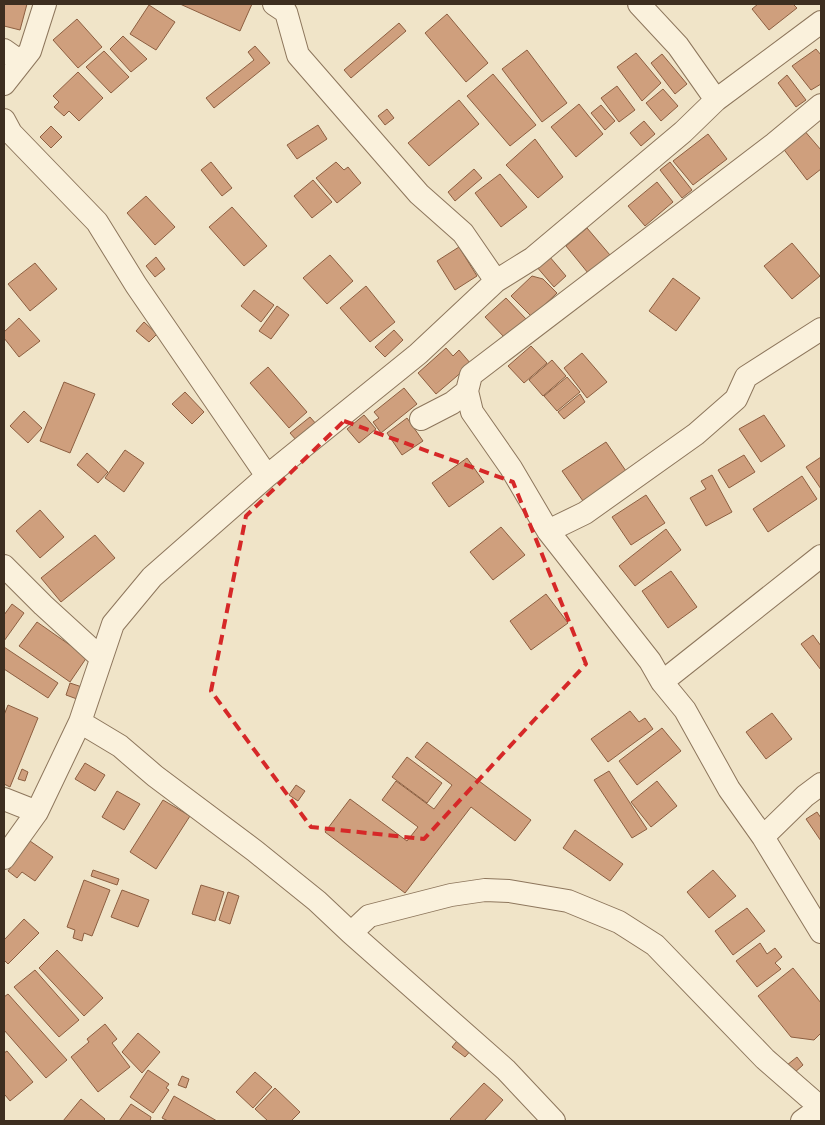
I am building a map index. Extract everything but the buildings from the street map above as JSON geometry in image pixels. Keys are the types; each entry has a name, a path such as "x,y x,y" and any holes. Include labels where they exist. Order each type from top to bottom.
{"street":[{"path":"4,84 13,56 30,51 45,4"},
{"path":"639,4 678,46 716,100"},
{"path":"286,7 298,55 419,194 463,233 496,281"},
{"path":"4,858 37,812 80,722 113,624 152,577 267,476 418,354 496,281 540,252 683,132 716,100 821,22"},
{"path":"821,105 774,144 472,375 467,391 472,412 511,468 548,531 650,661 662,682 685,710 729,788 763,837 821,932"},
{"path":"4,120 11,133 97,222 136,285 267,476"},
{"path":"548,531 585,513 696,434 736,399 746,377 821,330"},
{"path":"421,419 452,403 467,391"},
{"path":"662,682 821,556"},
{"path":"4,566 42,606 101,658"},
{"path":"80,722 120,746 155,776 255,851 317,901 506,1070 554,1121"},
{"path":"763,837 804,796 821,784"},
{"path":"4,799 37,812"},
{"path":"351,933 369,916 452,895 485,890 509,891 568,901 619,922 655,945 765,1059 821,1107 802,1121"}],"highlighted area":[{"path":"344,421 513,482 586,664 424,839 311,827 211,691 246,516"}]}
